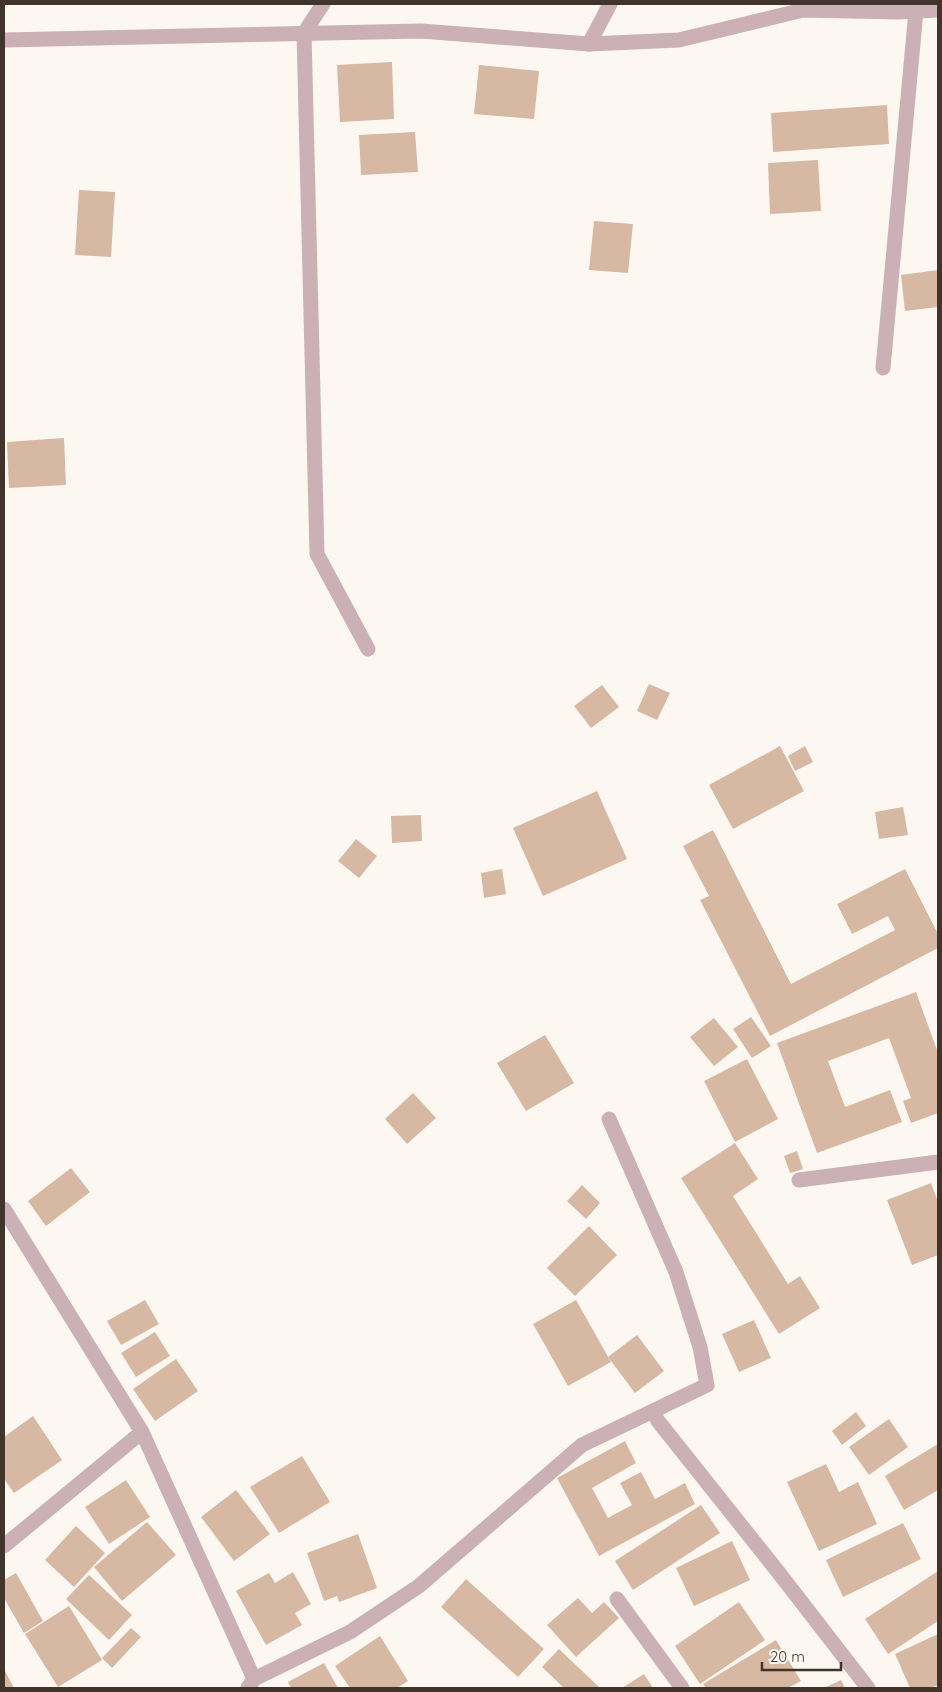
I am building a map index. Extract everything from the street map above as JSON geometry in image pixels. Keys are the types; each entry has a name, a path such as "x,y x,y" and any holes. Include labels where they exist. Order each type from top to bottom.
{"street":[{"path":"323,4 304,33 317,554 368,649"},
{"path":"590,44 610,4"},
{"path":"4,40 421,31 590,44 679,40 803,10 918,7 938,10"},
{"path":"883,368 918,7"},
{"path":"4,1209 142,1432 251,1683 350,1632 419,1586 582,1445 707,1385 700,1347 676,1272 609,1119"},
{"path":"799,1180 938,1162"},
{"path":"653,1411 658,1421 868,1688"},
{"path":"4,1546 142,1432"},
{"path":"617,1599 682,1688"}],"building":[{"path":"392,62 394,119 340,122 337,65"},
{"path":"479,65 539,71 534,119 474,114"},
{"path":"887,105 889,144 773,152 771,113"},
{"path":"415,132 418,172 361,175 359,135"},
{"path":"818,160 821,211 770,214 768,163"},
{"path":"79,190 115,192 111,257 75,255"},
{"path":"594,221 633,224 628,273 589,270"},
{"path":"938,270 938,307 905,311 901,275"},
{"path":"64,438 66,485 9,488 7,442"},
{"path":"649,684 670,693 657,720 637,711"},
{"path":"602,685 619,707 591,728 574,706"},
{"path":"780,746 804,791 733,829 709,785"},
{"path":"805,746 813,762 795,771 788,756"},
{"path":"597,791 627,859 543,896 513,828"},
{"path":"903,807 908,835 879,839 875,812"},
{"path":"421,815 422,841 392,843 391,816"},
{"path":"713,830 791,984 895,930 888,916 852,934 837,904 905,869 938,934 938,948 770,1036 700,900 709,896 683,846"},
{"path":"356,839 377,856 359,878 338,861"},
{"path":"502,869 506,894 484,898 481,873"},
{"path":"916,992 938,1053 938,1113 911,1123 903,1101 911,1098 889,1038 828,1061 845,1107 890,1090 902,1122 817,1153 777,1043"},
{"path":"751,1017 771,1046 752,1058 733,1029"},
{"path":"714,1018 738,1047 714,1066 690,1037"},
{"path":"545,1035 574,1083 526,1111 497,1063"},
{"path":"747,1059 778,1119 735,1142 704,1081"},
{"path":"413,1093 436,1118 407,1144 385,1119"},
{"path":"735,1143 758,1179 733,1196 788,1284 800,1276 820,1308 779,1334 681,1178"},
{"path":"797,1151 803,1169 790,1173 784,1156"},
{"path":"71,1168 90,1192 46,1226 28,1201"},
{"path":"931,1183 938,1202 938,1255 912,1265 887,1200"},
{"path":"582,1185 600,1203 586,1219 567,1201"},
{"path":"589,1226 617,1255 575,1296 547,1268"},
{"path":"145,1300 159,1324 121,1345 107,1321"},
{"path":"576,1300 611,1362 568,1386 533,1324"},
{"path":"754,1320 771,1358 739,1372 722,1334"},
{"path":"155,1332 170,1356 136,1377 121,1353"},
{"path":"637,1335 664,1371 635,1393 608,1357"},
{"path":"176,1359 198,1391 155,1421 133,1389"},
{"path":"856,1412 866,1426 842,1445 832,1431"},
{"path":"33,1416 62,1460 14,1493 4,1479 4,1437"},
{"path":"889,1419 908,1447 869,1475 849,1447"},
{"path":"625,1441 636,1463 592,1488 608,1518 632,1505 620,1483 641,1472 655,1499 685,1483 695,1504 599,1556 557,1478"},
{"path":"938,1444 938,1490 904,1510 885,1476"},
{"path":"302,1456 330,1502 279,1533 250,1487"},
{"path":"826,1464 839,1492 858,1482 877,1524 819,1551 787,1482"},
{"path":"126,1480 150,1517 109,1544 85,1507"},
{"path":"236,1490 270,1534 234,1561 201,1517"},
{"path":"701,1505 720,1533 633,1590 615,1561"},
{"path":"147,1522 176,1555 122,1601 94,1567"},
{"path":"903,1523 921,1559 843,1597 826,1560"},
{"path":"76,1526 105,1553 74,1587 45,1560"},
{"path":"358,1534 377,1588 339,1602 337,1596 324,1601 307,1553"},
{"path":"732,1541 750,1580 694,1606 676,1568"},
{"path":"938,1571 938,1621 888,1654 865,1619"},
{"path":"293,1572 311,1604 295,1613 302,1625 266,1645 236,1591 269,1573 275,1583"},
{"path":"16,1573 43,1621 24,1633 4,1598 4,1580"},
{"path":"89,1575 132,1615 109,1640 66,1599"},
{"path":"466,1579 544,1649 518,1677 441,1607"},
{"path":"578,1598 592,1613 604,1602 619,1618 576,1657 547,1625"},
{"path":"739,1602 765,1640 700,1684 675,1646"},
{"path":"69,1606 102,1660 58,1687 25,1634"},
{"path":"131,1628 141,1637 112,1668 102,1658"},
{"path":"938,1634 938,1685 931,1688 910,1688 895,1654"},
{"path":"380,1636 408,1681 397,1688 350,1688 335,1666"},
{"path":"776,1640 801,1681 788,1688 706,1688 703,1684"},
{"path":"559,1649 600,1688 564,1688 542,1667"},
{"path":"324,1663 338,1688 291,1688 288,1682"},
{"path":"4,1669 14,1688 4,1688"},
{"path":"644,1674 653,1688 622,1688"},
{"path":"841,1680 845,1688 824,1688"}]}
